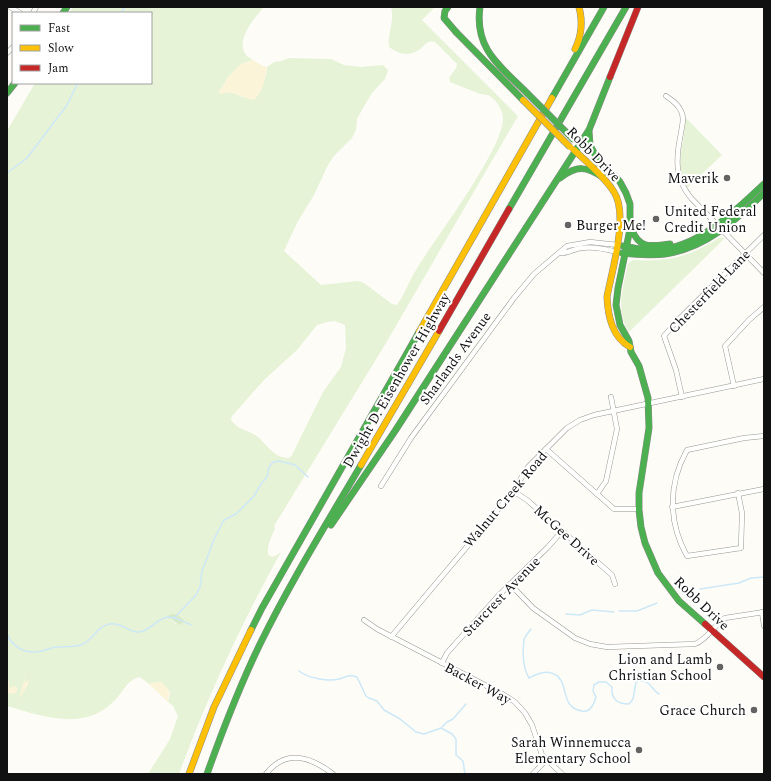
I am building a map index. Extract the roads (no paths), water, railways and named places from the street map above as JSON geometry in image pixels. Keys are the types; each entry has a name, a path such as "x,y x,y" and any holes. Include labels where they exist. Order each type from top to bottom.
{"main road":[{"name":"Robb Drive","path":"448,7 445,11 444,18 456,32 523,100 604,178 615,194 621,211 621,226 607,297 608,310 616,334 623,343 630,347"},
{"path":"480,7 478,27 484,46 490,55 576,143 602,166"},
{"path":"530,136 533,123 580,37 582,22 579,7"},
{"name":"Dwight D. Eisenhower Highway","path":"189,774 214,708 262,608 604,7"},
{"name":"Dwight D. Eisenhower Highway","path":"207,774 241,688 263,641 307,558 626,7"},
{"path":"602,166 591,150 588,137 589,130 638,7"},
{"path":"7,93 14,84"},
{"path":"307,558 329,529 395,431 550,189 576,143 589,130"},
{"name":"Robb Drive","path":"602,166 616,178 624,189 629,202 631,228 616,303 618,319 621,328 629,340 630,347 644,379 649,404 649,434 640,484 638,508 643,539 656,572 679,601 764,676"},
{"path":"550,189 567,173 579,168 592,170 604,178"},
{"name":"Sharlands Avenue","path":"626,250 657,250 680,244 698,237 717,224 764,184"},
{"name":"Sharlands Avenue","path":"617,248 646,256 676,253 688,249 703,242 722,229 738,217 764,193"},
{"path":"631,228 635,238 641,244 651,246 680,244"}],"street":[{"path":"10,7 18,10"},
{"path":"666,96 679,107 683,116 677,157 677,169 680,180 688,194 764,273"},
{"name":"Chesterfield Lane","path":"682,397 676,370 664,336 678,320 764,235"},
{"name":"Sharlands Avenue","path":"381,486 411,438 514,298 534,274 567,246 582,242 596,242 617,248"},
{"path":"734,386 725,346 749,320 764,307"},
{"name":"Walnut Creek Road","path":"391,637 513,491 524,471 568,428 587,417 764,379"},
{"path":"597,494 606,481 617,429 611,397"},
{"path":"738,494 742,513 741,548 687,556 676,533 672,507 673,488 680,464 687,450 744,438 764,436"},
{"path":"546,449 614,509 638,508"},
{"path":"672,507 764,489"},
{"name":"McGee Drive","path":"513,491 527,500 612,575 615,584"},
{"name":"Starcrest Avenue","path":"442,663 447,653 510,584 562,531"},
{"path":"510,584 533,608 570,634 583,641 607,647 691,645 703,640 721,620 729,616 763,612 764,626"},
{"name":"Backer Way","path":"364,620 391,637 504,695 517,704 525,712 531,722 539,750 546,760 562,774"},
{"path":"266,774 277,764 288,759 299,757 310,760 333,774"},
{"path":"533,774 546,760"}],"waterway":[{"path":"122,12 125,7"},
{"path":"7,173 27,158 67,105 78,84"},
{"path":"174,618 196,595 200,587 202,571 215,537 224,520 236,514 254,496 267,477 269,467 273,462 279,461 295,465 308,477"},
{"path":"700,589 739,583 751,578 764,577"},
{"path":"619,611 637,611 657,603"},
{"path":"566,614 580,615 592,610 614,612"},
{"path":"7,633 14,645 22,650 35,652 56,647 80,645 87,642 102,627 110,624 118,624 134,632 142,632 160,620 171,617 191,625"},
{"path":"531,629 524,639 523,645 524,665 529,678 546,672 556,675 560,679 570,705 575,709 587,711 591,707 596,697 593,691 594,685 599,682 606,682 612,687 614,698 618,702 625,704 629,704 633,699 636,682 647,682 659,694"},
{"path":"299,671 308,676 324,680 334,680 350,676 357,677 366,696 377,701 384,710 400,719 416,732 424,734 441,728 452,734 456,739 456,755 463,761 465,774"},
{"path":"442,727 453,719 466,704"}],"place":[{"name":"Maverik","path":"727,178"},
{"name":"United Federal Credit Union","path":"656,219"},
{"name":"Burger Me!","path":"568,225"},
{"name":"Lion and Lamb Christian School","path":"720,667"},
{"name":"Grace Church","path":"754,710"},
{"name":"Sarah Winnemucca Elementary School","path":"639,750"}]}
